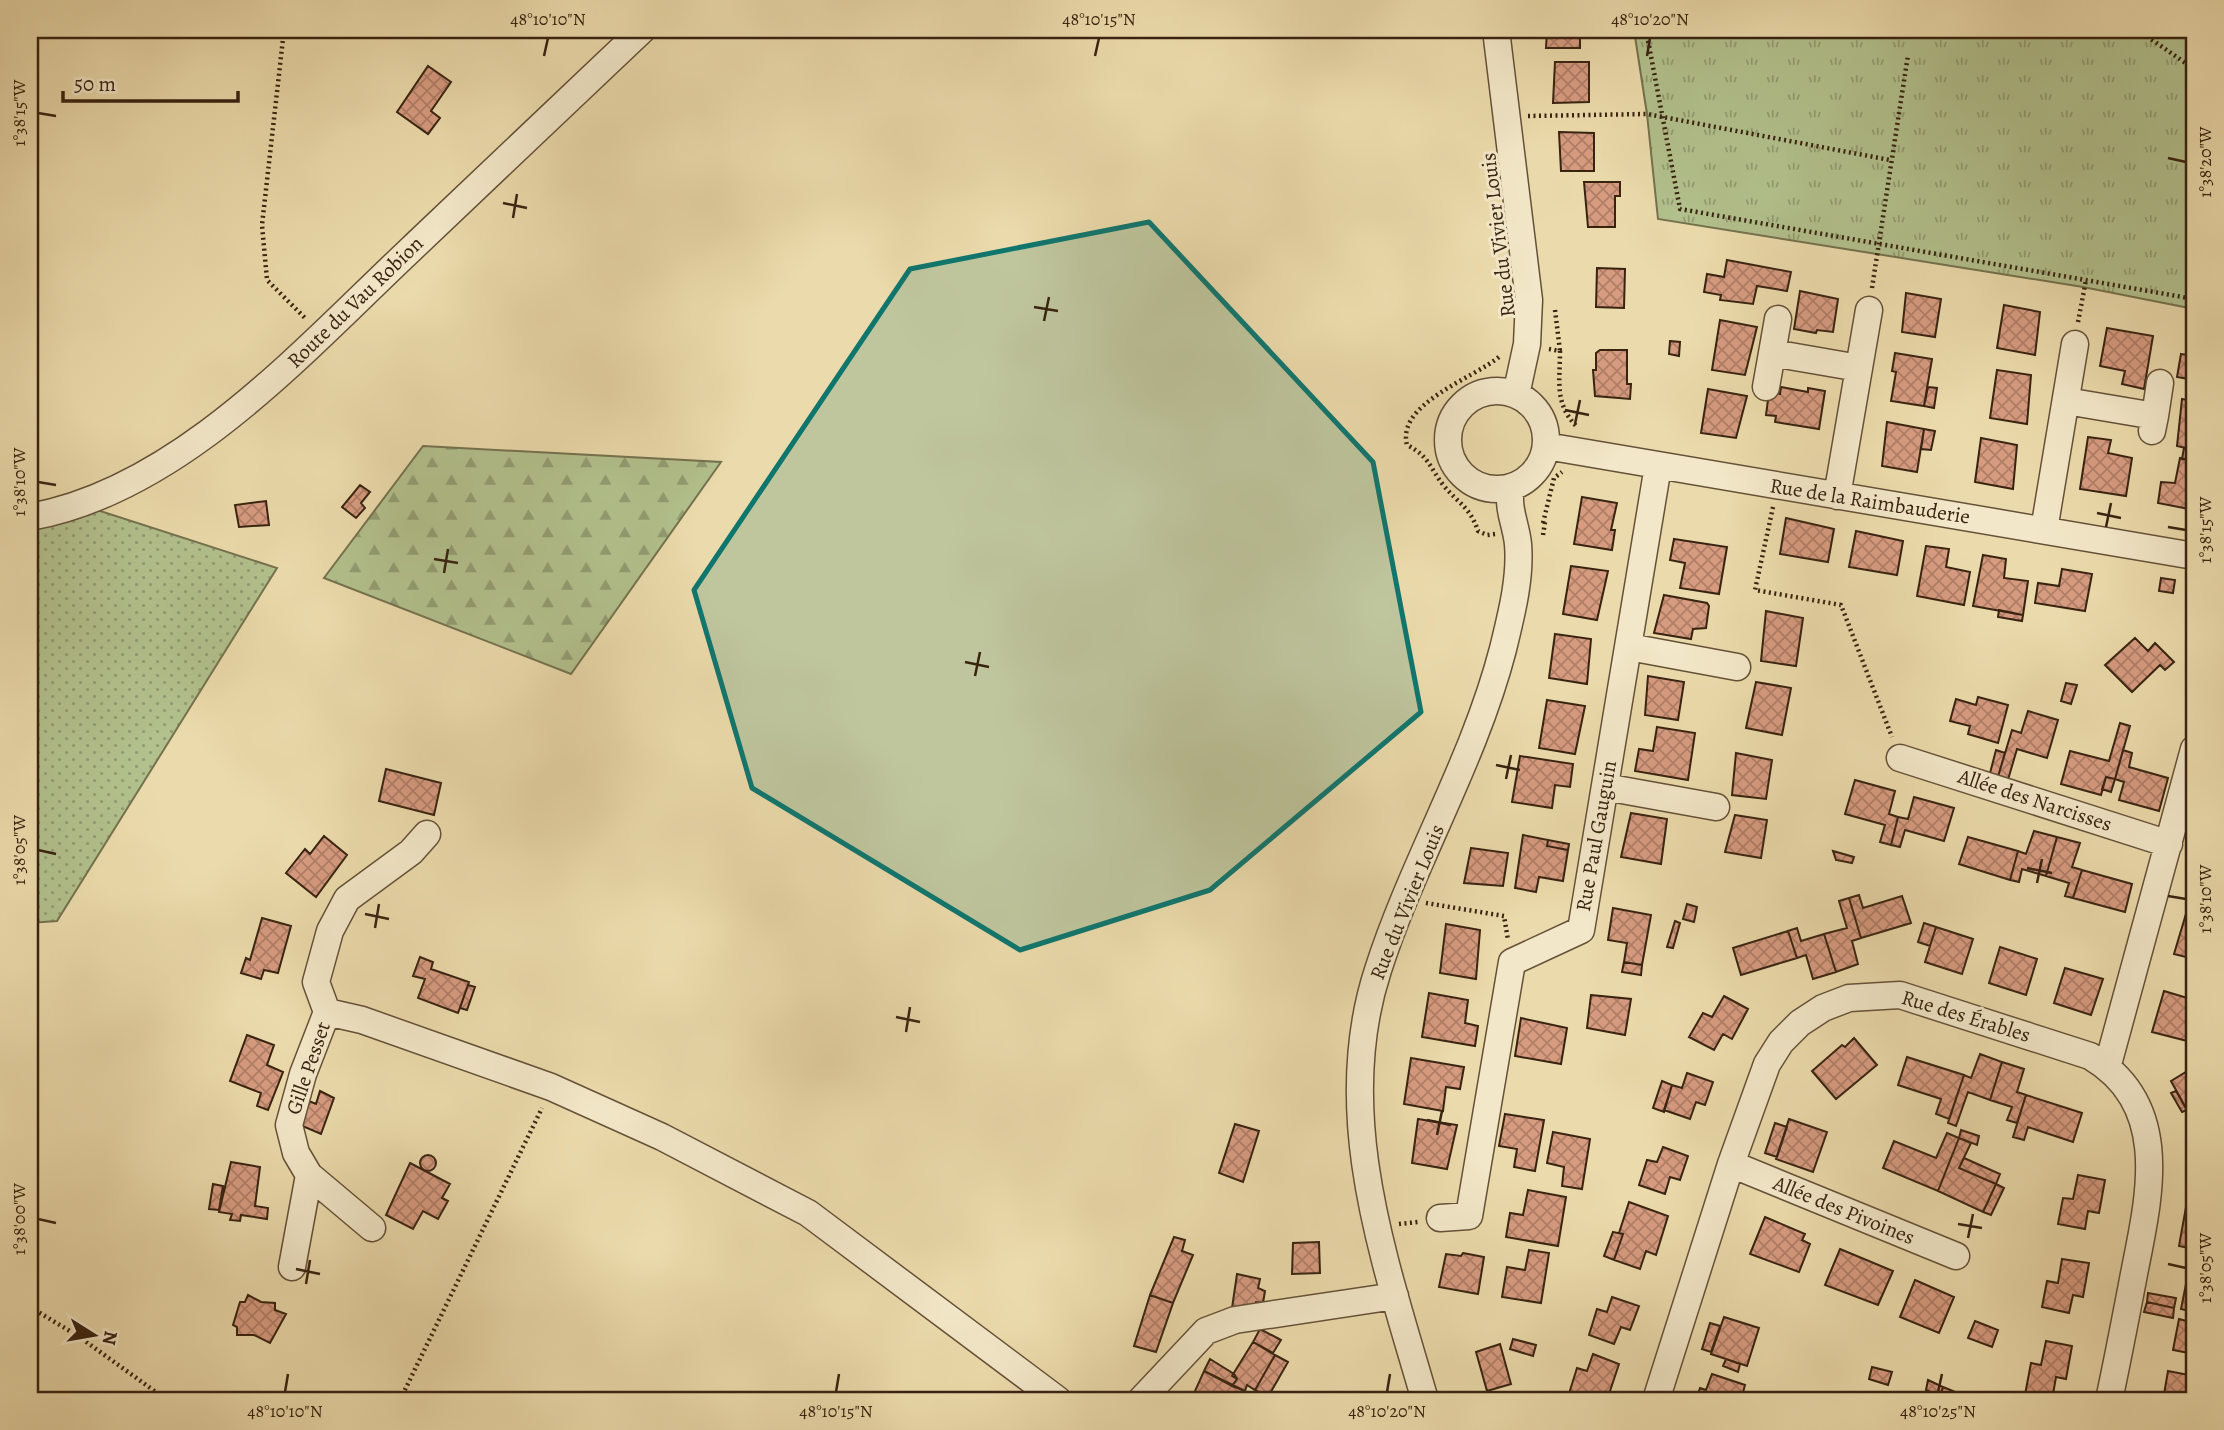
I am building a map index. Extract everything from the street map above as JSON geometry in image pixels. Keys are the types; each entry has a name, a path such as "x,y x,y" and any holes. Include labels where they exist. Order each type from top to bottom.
{"street":[{"name":"Route du Vau Robion","path":"30,517 110,491 192,443 279,374 642,30"},
{"name":"Rue du Vivier Louis","path":"1496,30 1529,300 1517,341 1516,395"},
{"path":"1837,496 1869,310"},
{"path":"1766,387 1778,319"},
{"path":"2044,530 2075,344"},
{"path":"1772,353 1859,368"},
{"path":"2066,401 2154,424 2160,383"},
{"path":"1489,392 1516,395 1539,415 1544,425 1546,446 1538,468 1521,483 1511,488 1484,488 1462,475 1449,451 1448,438 1451,425 1465,403 1489,392"},
{"name":"Rue de la Raimbauderie","path":"1546,446 2194,556"},
{"name":"Rue Paul Gauguin","path":"1512,961 1581,930 1658,466"},
{"name":"Rue du Vivier Louis","path":"1425,1400 1378,1228 1361,1140 1358,1091 1363,1032 1385,948 1469,749 1503,650 1518,570 1517,534 1508,503 1511,488"},
{"path":"1629,647 1737,667"},
{"path":"2107,1068 2194,748"},
{"name":"Allée des Narcisses","path":"1900,758 2169,844"},
{"path":"1605,787 1716,807"},
{"name":"Gille Pesset","path":"372,1228 309,1175 296,1153 289,1125 303,1073 327,1012 316,982 330,930 347,899 411,852 427,834"},
{"path":"1440,1218 1469,1216 1512,961"},
{"name":"Rue des Érables","path":"1656,1400 1731,1164 1772,1055 1800,1023 1824,1008 1849,998 1875,994 1914,997 2090,1056 2107,1068 2125,1089 2143,1120 2151,1162 2150,1189 2109,1400"},
{"path":"327,1012 362,1020 551,1087 662,1137 808,1213 1058,1400"},
{"name":"Allée des Pivoines","path":"1731,1164 1956,1256"},
{"path":"292,1267 309,1175"},
{"path":"1141,1400 1206,1331 1235,1320 1395,1296"}],"path":[{"path":"284,30 262,225 267,280 321,334"},
{"path":"1646,30 1651,66 1665,118 1680,209 2194,299"},
{"path":"2138,30 2194,69"},
{"path":"1869,310 1908,55"},
{"path":"1507,116 1647,114 1890,160"},
{"path":"2075,344 2086,280"},
{"path":"1517,341 1560,351 1562,408 1585,435 1587,454"},
{"name":"Rue du Vivier Louis","path":"1517,341 1489,366 1417,410 1406,426 1404,436 1407,445 1425,455 1445,486 1468,507 1478,531 1487,535 1517,534 1545,522"},
{"path":"1542,548 1554,478"},
{"path":"1777,485 1755,590 1841,605 1900,758"},
{"path":"1426,890 1421,902 1504,916 1512,961"},
{"path":"400,1400 530,1137 551,1087"},
{"path":"1399,1236 1395,1223 1440,1218"},
{"path":"30,1307 78,1336 167,1400"}],"highlighted area":[{"path":"1149,222 1373,462 1421,712 1210,890 1020,950 752,788 694,590 910,269"}],"green space":[{"path":"1634,30 2186,30 2194,35 2194,309 2083,287 1658,219 1647,114"},
{"path":"423,446 721,462 571,674 324,578"},
{"path":"91,508 277,568 57,921 30,923 30,524"}],"building":[{"path":"1542,30 1580,30 1580,48 1546,48 1547,32 1542,33"},
{"path":"1555,62 1589,62 1589,102 1553,103"},
{"path":"428,66 451,82 431,111 440,118 428,134 397,112"},
{"path":"1559,132 1594,133 1594,171 1561,171"},
{"path":"1584,182 1620,182 1620,196 1615,196 1615,227 1588,227"},
{"path":"1727,260 1791,272 1787,291 1757,286 1753,304 1720,300 1721,295 1704,292 1707,274 1724,277"},
{"path":"1597,268 1625,269 1624,308 1596,307"},
{"path":"1800,291 1838,299 1833,332 1817,330 1816,333 1794,329"},
{"path":"1906,293 1941,299 1935,337 1902,332"},
{"path":"2004,305 2040,312 2035,355 1997,348"},
{"path":"1720,320 1757,327 1745,375 1712,370"},
{"path":"2107,328 2153,336 2144,389 2122,384 2125,371 2100,366"},
{"path":"1670,341 1680,342 1679,356 1669,354"},
{"path":"1600,350 1627,350 1630,399 1595,396 1593,370 1596,370 1596,353"},
{"path":"1895,353 1932,359 1924,406 1891,401 1896,372 1892,371"},
{"path":"2181,354 2194,356 2194,380 2177,377"},
{"path":"1997,370 2031,375 2027,424 1990,418"},
{"path":"1781,387 1808,392 1808,388 1825,391 1819,429 1775,422 1776,416 1766,415 1769,392 1780,394"},
{"path":"1928,387 1937,388 1934,408 1924,406"},
{"path":"1708,389 1747,396 1736,438 1701,433"},
{"path":"2182,399 2194,401 2194,450 2177,446"},
{"path":"1887,422 1924,429 1917,472 1882,466"},
{"path":"1924,429 1935,431 1931,450 1921,449"},
{"path":"2088,437 2111,440 2108,453 2132,458 2126,496 2080,489"},
{"path":"1981,438 2017,445 2013,489 1975,482"},
{"path":"2184,448 2194,450 2194,461 2182,459"},
{"path":"2180,458 2194,461 2194,510 2158,503 2161,482 2175,483"},
{"path":"360,485 370,492 361,503 365,508 356,518 342,507"},
{"path":"1582,497 1617,503 1611,530 1615,530 1612,550 1574,544"},
{"path":"266,501 269,525 239,527 235,505"},
{"path":"1786,518 1834,529 1828,562 1780,554"},
{"path":"1856,531 1903,541 1897,575 1849,567"},
{"path":"1674,539 1727,547 1719,594 1680,588 1685,563 1670,560"},
{"path":"1926,546 1949,549 1946,567 1970,572 1964,605 1917,596"},
{"path":"1983,555 2006,559 2004,578 2028,581 2023,615 1973,606"},
{"path":"1571,566 1608,571 1597,620 1563,614"},
{"path":"2062,569 2092,574 2085,611 2035,603 2038,583 2059,586"},
{"path":"2161,578 2175,580 2173,593 2159,591"},
{"path":"1664,595 1707,603 1709,606 1706,628 1693,629 1691,639 1654,633"},
{"path":"1999,610 2023,615 2022,621 1998,617"},
{"path":"1766,611 1803,618 1796,666 1761,661"},
{"path":"1555,634 1591,639 1587,684 1549,678"},
{"path":"2135,638 2148,651 2155,643 2174,662 2165,670 2160,665 2132,692 2105,665"},
{"path":"1648,676 1684,682 1678,720 1645,715"},
{"path":"1756,682 1791,688 1782,735 1746,728"},
{"path":"2066,683 2077,685 2071,704 2061,701"},
{"path":"1978,697 2008,705 1998,743 1968,734 1970,726 1950,721 1956,699 1976,705"},
{"path":"1547,700 1585,706 1575,754 1539,748"},
{"path":"2028,711 2058,720 2047,758 2017,749 2007,783 1997,780 2012,730 2021,733"},
{"path":"2120,723 2130,726 2115,779 2106,777 2101,795 2061,784 2070,751 2109,761"},
{"path":"1657,727 1695,733 1688,780 1635,771 1639,749 1653,751"},
{"path":"1996,750 2005,753 1997,780 1989,777"},
{"path":"2123,750 2132,753 2129,767 2168,778 2159,811 2119,800 2124,782 2115,779"},
{"path":"1736,753 1772,760 1766,799 1732,795"},
{"path":"1520,756 1573,764 1570,787 1555,785 1552,808 1512,802"},
{"path":"386,769 441,783 434,815 379,801"},
{"path":"2106,777 2115,779 2111,792 2102,789"},
{"path":"1855,780 1895,791 1889,814 1898,817 1891,845 1880,842 1885,825 1845,814"},
{"path":"1914,797 1954,808 1944,841 1905,830 1900,847 1891,845 1898,817 1908,819"},
{"path":"1631,813 1667,819 1661,864 1621,857"},
{"path":"1735,815 1767,820 1761,858 1725,852"},
{"path":"2034,831 2057,837 2046,876 2022,869 2019,882 2010,880 2018,851 2026,854"},
{"path":"1523,835 1548,840 1547,846 1568,850 1563,881 1539,877 1536,892 1515,888"},
{"path":"324,836 347,855 316,897 286,873 305,849 310,854"},
{"path":"1968,837 2018,851 2010,880 1959,864"},
{"path":"2057,837 2080,843 2072,867 2082,870 2073,898 2065,896 2069,883 2046,876"},
{"path":"1548,840 1569,844 1568,850 1547,846"},
{"path":"1471,848 1508,853 1503,886 1464,883"},
{"path":"1833,851 1854,857 1852,863 1836,860"},
{"path":"2082,870 2132,884 2125,912 2073,898"},
{"path":"1859,895 1863,908 1902,896 1911,923 1861,938 1849,898"},
{"path":"2191,897 2194,898 2194,959 2174,954"},
{"path":"1849,898 1861,938 1852,941 1858,964 1836,972 1824,934 1847,928 1839,901"},
{"path":"1687,904 1697,907 1694,922 1683,919"},
{"path":"1613,908 1651,915 1642,965 1624,962 1627,943 1608,940"},
{"path":"262,918 291,926 278,973 264,970 261,979 241,973 246,958 250,960"},
{"path":"1675,921 1680,923 1673,948 1667,947"},
{"path":"1924,923 1936,927 1930,946 1918,942"},
{"path":"1446,924 1480,930 1476,979 1440,973"},
{"path":"1936,927 1973,939 1962,974 1925,962"},
{"path":"1797,928 1801,941 1824,934 1836,972 1813,979 1806,955 1797,958 1788,931"},
{"path":"1788,931 1797,958 1741,975 1733,948"},
{"path":"2000,947 2037,959 2026,995 1989,983"},
{"path":"420,957 433,962 431,969 469,982 458,1013 418,998 425,979 413,976"},
{"path":"1624,962 1642,965 1641,975 1622,972"},
{"path":"2065,968 2103,979 2091,1015 2054,1003"},
{"path":"468,985 475,987 467,1010 460,1008"},
{"path":"2164,991 2194,1000 2191,1042 2152,1032"},
{"path":"1429,993 1468,1000 1465,1023 1478,1026 1475,1046 1422,1037"},
{"path":"1591,995 1631,999 1625,1035 1587,1028"},
{"path":"1724,996 1748,1009 1732,1039 1723,1034 1714,1050 1689,1037 1703,1013 1712,1017"},
{"path":"1521,1018 1567,1028 1561,1064 1515,1056"},
{"path":"247,1035 274,1045 267,1065 283,1072 268,1110 257,1106 261,1093 230,1081"},
{"path":"1854,1038 1877,1065 1836,1099 1812,1071"},
{"path":"1980,1054 2002,1062 1990,1100 1968,1092 1956,1126 1948,1123 1964,1075 1971,1078"},
{"path":"1907,1057 1964,1075 1949,1119 1936,1114 1941,1099 1898,1085"},
{"path":"1411,1058 1464,1067 1460,1089 1446,1087 1443,1111 1404,1104"},
{"path":"2002,1062 2024,1069 2017,1092 2026,1095 2017,1123 2007,1120 2012,1107 1990,1100"},
{"path":"2194,1067 2194,1106 2187,1110 2171,1081"},
{"path":"1687,1073 1713,1082 1705,1105 1696,1102 1690,1119 1664,1110 1672,1085 1682,1088"},
{"path":"1662,1081 1672,1085 1664,1112 1653,1108"},
{"path":"320,1091 334,1098 321,1134 300,1125 309,1101 316,1104"},
{"path":"2176,1091 2187,1110 2182,1112 2171,1093"},
{"path":"2026,1095 2082,1113 2073,1142 2028,1127 2024,1140 2013,1137"},
{"path":"1505,1114 1544,1120 1535,1171 1514,1167 1517,1149 1499,1146"},
{"path":"1418,1119 1457,1125 1447,1169 1412,1163"},
{"path":"1789,1119 1827,1132 1813,1172 1776,1159"},
{"path":"1775,1123 1787,1127 1777,1157 1765,1153"},
{"path":"1235,1124 1259,1131 1243,1182 1219,1173"},
{"path":"1961,1130 1979,1136 1977,1145 1959,1138"},
{"path":"1553,1132 1590,1139 1582,1189 1562,1186 1564,1167 1547,1163"},
{"path":"1947,1133 1959,1138 1938,1191 1883,1168 1894,1141 1936,1158"},
{"path":"1959,1138 1971,1143 1959,1168 1996,1184 1983,1212 1938,1191"},
{"path":"1663,1147 1688,1156 1680,1180 1670,1177 1665,1194 1639,1185 1647,1160 1657,1162"},
{"path":"2194,1148 2194,1189 2190,1189 2189,1149"},
{"path":"428,1155 436,1163 428,1171 420,1163"},
{"path":"1964,1158 2000,1174 1996,1184 1959,1168"},
{"path":"231,1162 260,1167 255,1206 268,1208 267,1219 241,1215 240,1221 230,1220 232,1214 219,1212"},
{"path":"410,1163 450,1184 442,1198 448,1201 438,1219 423,1211 413,1229 386,1215"},
{"path":"2078,1175 2105,1180 2099,1213 2088,1211 2085,1229 2058,1224 2063,1198 2073,1199"},
{"path":"213,1184 223,1186 219,1210 209,1209"},
{"path":"1996,1184 2004,1188 1991,1215 1983,1212"},
{"path":"1528,1190 1566,1197 1558,1246 1506,1237 1510,1213 1523,1215"},
{"path":"1629,1202 1668,1216 1656,1255 1646,1251 1640,1269 1614,1260 1623,1234 1619,1233"},
{"path":"2186,1207 2194,1209 2194,1249 2179,1246"},
{"path":"1765,1217 1805,1234 1802,1240 1810,1244 1799,1272 1750,1254"},
{"path":"1613,1232 1623,1234 1614,1260 1604,1256"},
{"path":"1174,1237 1185,1240 1182,1251 1193,1255 1173,1303 1150,1295"},
{"path":"1319,1242 1320,1273 1292,1274 1293,1243"},
{"path":"1840,1249 1893,1271 1878,1305 1825,1285"},
{"path":"1529,1250 1549,1253 1541,1303 1502,1297 1507,1267 1525,1270"},
{"path":"1463,1253 1484,1257 1478,1294 1439,1287 1446,1254 1461,1256"},
{"path":"2062,1259 2089,1263 2083,1297 2073,1295 2069,1313 2042,1307 2047,1281 2058,1283"},
{"path":"2189,1269 2194,1270 2194,1312 2181,1309"},
{"path":"1237,1274 1260,1279 1258,1288 1265,1291 1263,1303 1256,1302 1254,1312 1232,1308"},
{"path":"1915,1280 1954,1297 1939,1333 1900,1317"},
{"path":"2148,1293 2176,1298 2174,1308 2147,1302"},
{"path":"248,1295 261,1302 275,1303 275,1310 286,1314 270,1343 254,1335 237,1335 237,1327 233,1325 240,1302 245,1302"},
{"path":"1150,1295 1173,1303 1156,1352 1134,1346"},
{"path":"1612,1297 1639,1306 1630,1330 1621,1327 1614,1344 1589,1335 1597,1309 1607,1312"},
{"path":"2147,1302 2174,1308 2173,1318 2144,1312"},
{"path":"1724,1317 1759,1328 1747,1366 1711,1354"},
{"path":"2179,1319 2194,1323 2194,1354 2173,1350"},
{"path":"1975,1321 1998,1330 1992,1347 1968,1338"},
{"path":"1710,1323 1720,1326 1711,1352 1702,1349"},
{"path":"1260,1329 1281,1340 1273,1353 1253,1342"},
{"path":"1513,1339 1536,1345 1533,1356 1510,1349"},
{"path":"2046,1341 2072,1346 2066,1379 2056,1377 2052,1400 2024,1400 2031,1363 2041,1365"},
{"path":"1253,1342 1275,1355 1255,1390 1247,1385 1245,1391 1232,1386 1237,1379 1232,1376"},
{"path":"1500,1344 1511,1384 1487,1391 1476,1352"},
{"path":"1593,1354 1619,1364 1607,1400 1567,1400 1577,1368 1587,1371"},
{"path":"1275,1355 1288,1362 1268,1397 1255,1390"},
{"path":"1210,1359 1234,1374 1237,1379 1232,1386 1204,1371"},
{"path":"1726,1359 1740,1364 1738,1372 1723,1366"},
{"path":"1872,1367 1892,1372 1888,1385 1869,1379"},
{"path":"1204,1371 1245,1391 1240,1400 1191,1400"},
{"path":"2168,1371 2194,1376 2194,1400 2163,1400"},
{"path":"1712,1374 1745,1385 1741,1400 1696,1400 1700,1388 1706,1390"},
{"path":"1928,1380 1943,1387 1940,1396 1926,1390"},
{"path":"1943,1387 1958,1393 1955,1400 1940,1396"}]}
